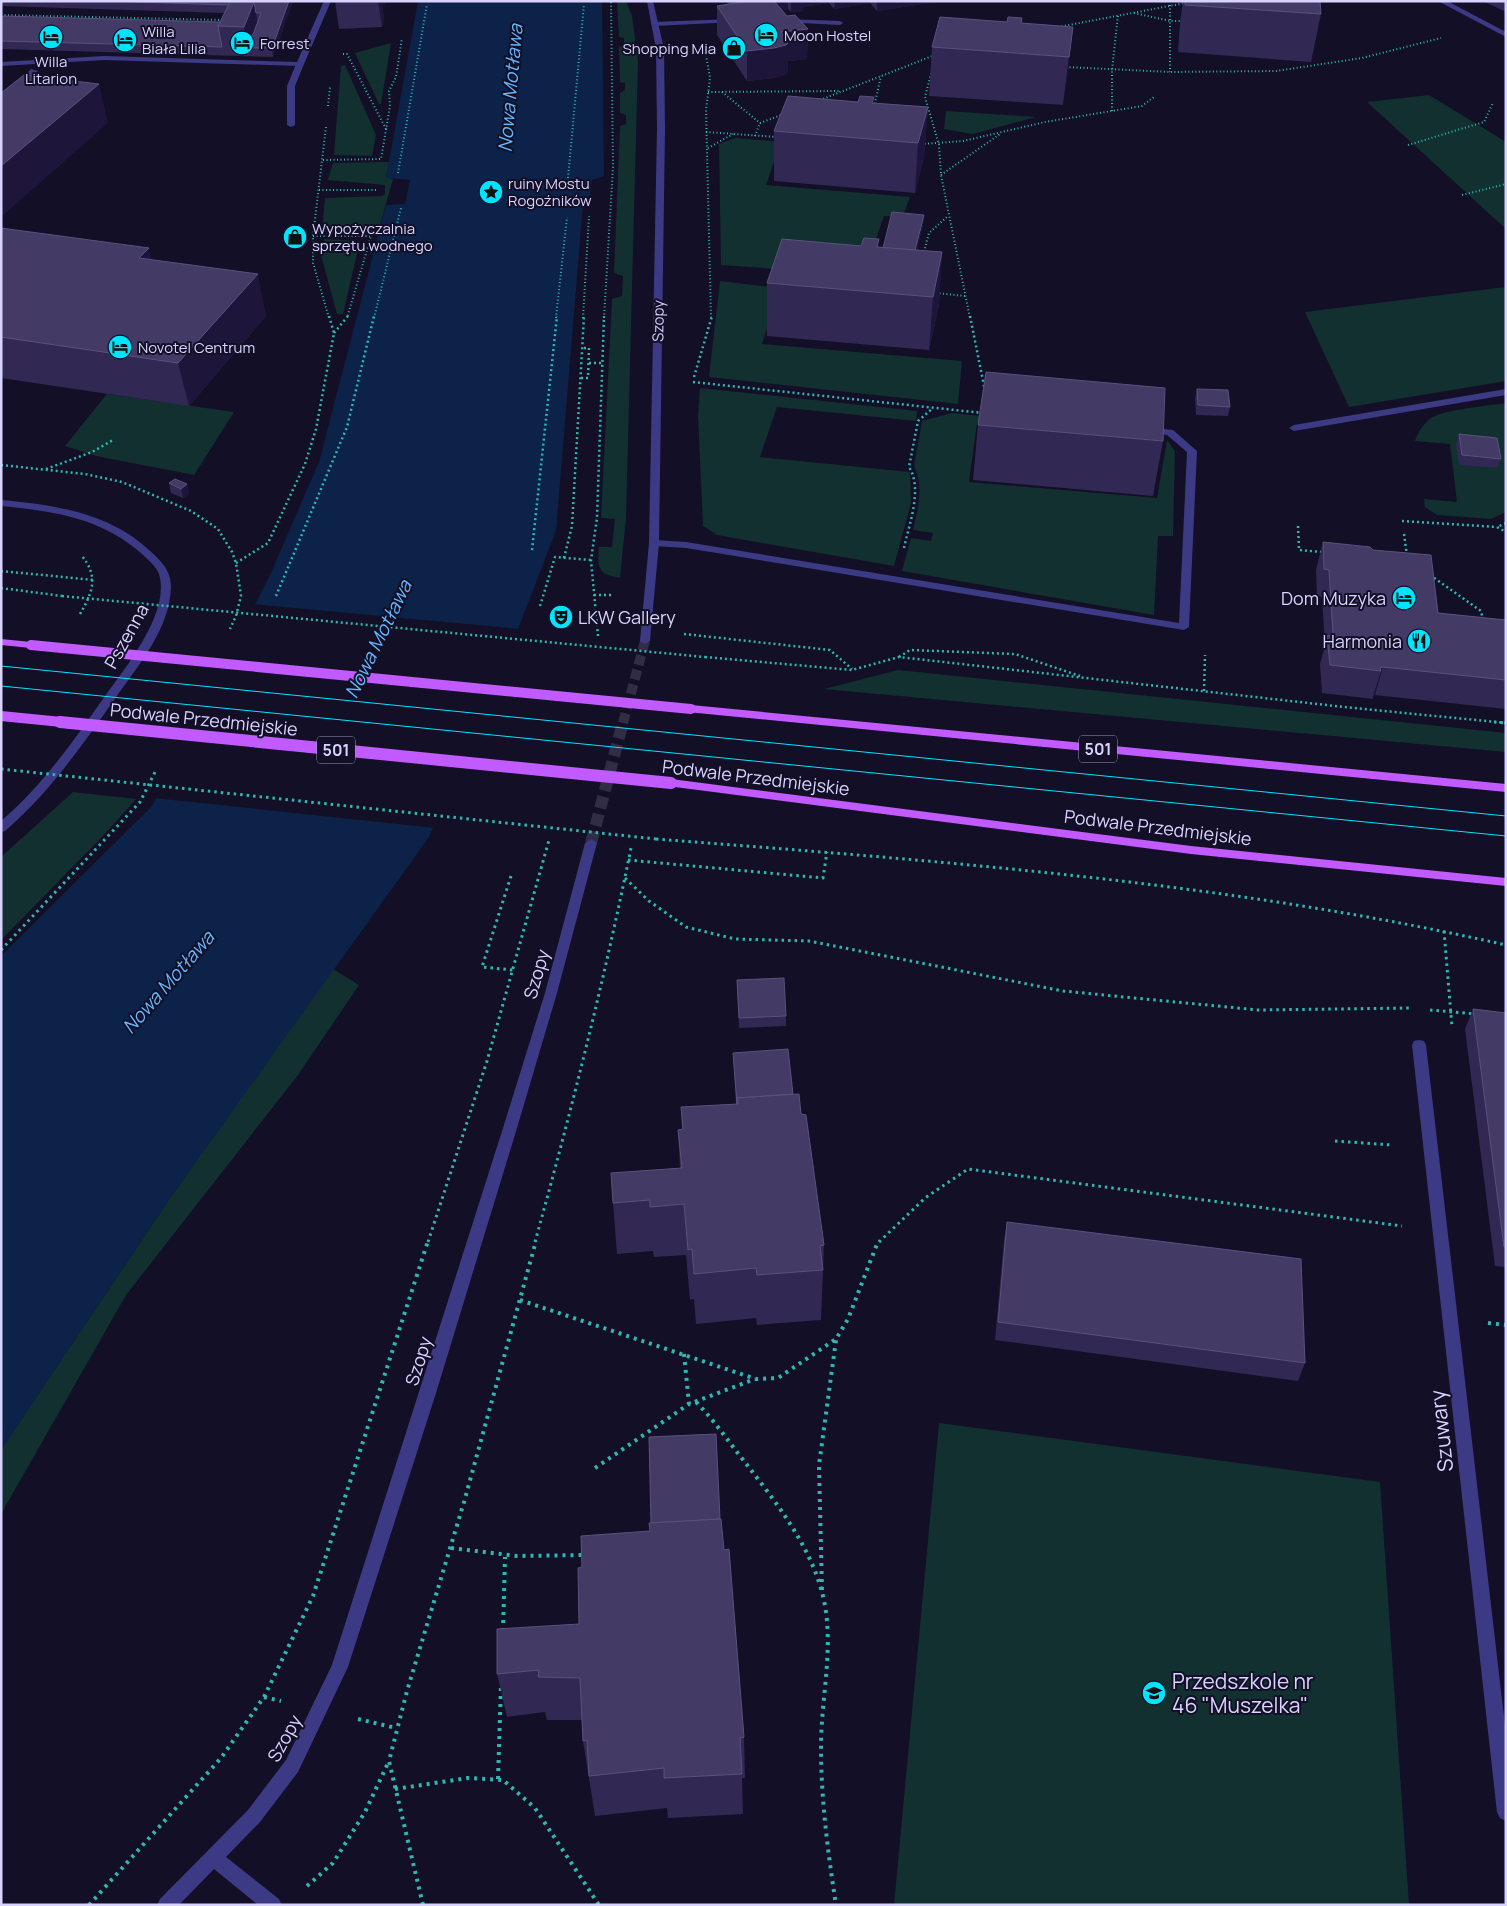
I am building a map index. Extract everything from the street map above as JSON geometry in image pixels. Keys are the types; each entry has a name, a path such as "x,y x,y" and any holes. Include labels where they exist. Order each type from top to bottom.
{"main road":[{"name":"501","path":"1,642 1506,788"},
{"name":"Podwale Przedmiejskie","path":"1,716 671,784 1191,850 1506,882"}],"street":[{"path":"291,125 290,86 328,1"},
{"name":"Szopy","path":"645,641 654,543 661,129 660,49 650,1"},
{"path":"1441,1 1506,35"},
{"path":"654,24 743,21"},
{"path":"778,21 840,23"},
{"path":"1,64 104,58 300,64"},
{"path":"1,106 34,71"},
{"path":"1294,428 1506,392"},
{"path":"654,543 686,545 1184,627 1192,451 1170,432 1133,428"},
{"name":"Pszenna","path":"1,503 75,513 110,525 153,558 164,572 166,589 162,608 154,628 126,674 71,752 38,793 1,828"},
{"name":"Szopy","path":"166,1905 254,1816 292,1766 340,1667 428,1393 521,1092 551,993 591,844"},
{"name":"Szuwary","path":"1419,1045 1506,1812"},
{"path":"214,1858 273,1905"}],"path":[{"path":"598,636 591,560 596,518 601,363 613,167 611,1"},
{"path":"1056,27 1186,3"},
{"path":"398,173 427,4"},
{"path":"568,178 584,4"},
{"path":"1170,5 1170,72"},
{"path":"1131,12 1170,21 1189,21"},
{"path":"1,15 228,21"},
{"path":"1112,111 1112,70 1118,15"},
{"path":"692,388 712,315 706,132 706,110 710,78 709,65 697,22"},
{"path":"1063,67 1170,72 1276,71 1316,67 1362,58 1446,37"},
{"path":"323,160 381,158 390,106 387,101 391,81 396,77 402,38"},
{"path":"304,54 347,54 386,130"},
{"path":"328,112 334,54"},
{"path":"815,102 936,55 935,58"},
{"path":"932,68 925,96 939,145 941,175 985,396"},
{"path":"872,112 881,76"},
{"path":"708,92 842,91"},
{"path":"722,92 760,123"},
{"path":"920,144 939,145 1142,106 1154,97"},
{"path":"1408,146 1484,122 1493,103"},
{"path":"755,136 760,123 788,112"},
{"path":"236,563 268,543 306,464 316,429 334,332 313,263 312,236 327,121"},
{"path":"706,132 782,137"},
{"path":"941,175 1004,132"},
{"path":"707,148 734,134"},
{"path":"1462,195 1506,184"},
{"path":"319,190 377,190"},
{"path":"276,596 346,427 401,208"},
{"path":"532,550 567,216"},
{"path":"564,558 572,526 589,216"},
{"path":"923,255 929,233 949,216"},
{"path":"312,236 371,236 347,319 334,332"},
{"path":"930,293 965,296"},
{"path":"580,378 588,378 590,348 582,348"},
{"path":"589,363 601,363"},
{"path":"693,382 989,414"},
{"path":"894,580 907,535 914,501 915,476 909,467 918,421 933,408"},
{"path":"46,470 92,452 114,440"},
{"path":"1,465 85,474 122,482 146,491 192,511 218,529 232,552"},
{"path":"1402,521 1497,527 1506,532"},
{"path":"1497,527 1506,523"},
{"path":"1298,526 1299,550 1328,552"},
{"path":"1404,534 1408,559"},
{"path":"540,606 554,558 591,560"},
{"path":"1,571 94,580"},
{"path":"1424,571 1481,611 1484,625"},
{"path":"1,588 62,596 852,670 899,657 910,650 1015,654 1084,678"},
{"path":"684,634 830,650 852,670"},
{"path":"899,657 1506,723"},
{"path":"1204,691 1205,670"},
{"path":"1,769 656,838 827,852 1179,887 1444,931 1506,945"},
{"path":"89,1905 221,1758 264,1697 313,1596 487,1061 549,840"},
{"path":"299,1893 333,1863 366,1812 389,1761 404,1700 451,1548 568,1122 614,933 631,848"},
{"path":"628,860 823,878 827,852"},
{"path":"511,876 482,967 513,970"},
{"path":"624,878 649,901 686,927 735,939 808,941 1073,992 1258,1010 1401,1008 1478,1014"},
{"path":"1444,931 1450,1011"},
{"path":"1335,1141 1430,1147"},
{"path":"836,1905 828,1860 821,1747 827,1632 822,1593 819,1464 836,1339 848,1319 877,1244 925,1198 968,1169 1440,1231"},
{"path":"520,1300 756,1379"},
{"path":"1488,1322 1506,1325"},
{"path":"595,1468 689,1404 756,1379 778,1378 836,1339"},
{"path":"684,1354 689,1404"},
{"path":"696,1402 711,1416 769,1492 802,1543 822,1593"},
{"path":"451,1548 505,1557 554,1558 589,1555"},
{"path":"502,1634 505,1557"},
{"path":"498,1779 501,1682"},
{"path":"389,1761 423,1905"},
{"path":"395,1789 468,1778 503,1780 535,1808 599,1905"}],"green space":[{"path":"617,1 626,1 632,16 638,60 626,518 620,578 603,572 600,569 598,560 599,547 612,547 615,519 601,518 612,299 622,296 623,276 614,273 620,126 626,124 626,115 620,113 620,93 625,90 625,83 620,82 619,47 624,45 624,38 619,37"},
{"path":"391,43 381,104 379,104 355,53"},
{"path":"345,65 376,135 372,156 334,155 341,66"},
{"path":"1429,95 1506,142 1506,229 1367,102"},
{"path":"946,111 1036,117 973,134 944,129"},
{"path":"735,138 781,142 766,185 910,197 903,216 884,216 870,256 847,274 721,265 719,144"},
{"path":"389,162 386,177 393,179 378,232 325,232 322,230 325,198 382,196 385,194 385,185 328,180 333,163"},
{"path":"324,239 360,241 343,314 337,314 321,255"},
{"path":"720,281 780,288 762,344 962,361 958,404 709,377"},
{"path":"1506,287 1506,381 1349,407 1305,312"},
{"path":"700,388 917,411 916,421 777,407 760,457 910,472 911,503 894,566 717,535 703,526 698,415"},
{"path":"107,394 234,412 194,475 96,456 65,446"},
{"path":"1506,403 1506,512 1491,519 1437,515 1425,507 1424,499 1457,502 1450,444 1415,441 1424,425 1431,418 1446,412"},
{"path":"952,413 1026,421 1035,428 977,423 969,482 1157,498 1167,440 1175,451 1173,536 1158,536 1154,615 902,571 911,538 931,541 933,533 913,530 919,490 919,481 914,466 922,421"},
{"path":"898,670 1506,733 1506,752 824,689"},
{"path":"73,792 136,799 103,836 1,940 1,857"},
{"path":"333,969 359,985 298,1075 126,1295 1,1514 1,1450 170,1198"},
{"name":"Przedszkole nr 46 \"Muszelka\"","path":"939,1423 1380,1482 1409,1905 894,1905"}],"water":[{"name":"Nowa Motława","path":"418,1 602,1 604,176 592,180 589,202 583,204 556,531 518,629 429,837 170,1198 1,1450 1,956 152,806 270,575 319,462 386,205 405,204 410,180 386,178"}],"pier":[{"path":"252,604 521,629 436,828 154,798"}],"building":[{"path":"106,1 289,1 272,48 248,48 261,13 256,13 254,2 230,2 229,5"},
{"path":"749,1 774,1 787,16 795,15 808,29 781,32 788,43 786,45 747,51 717,6"},
{"path":"1185,1 1320,1 1321,14 1185,5"},
{"path":"230,2 254,2 244,27 218,26"},
{"path":"1,16 220,22 218,26 222,47 1,41"},
{"path":"940,17 1007,22 1008,17 1022,18 1021,23 1073,27 1069,57 932,47"},
{"path":"24,75 99,84 1,166 1,93"},
{"path":"788,96 858,102 860,96 874,97 872,103 928,107 918,143 774,131"},
{"path":"892,212 924,215 915,250 883,248"},
{"path":"1,228 149,248 139,258 258,274 178,363 1,337"},
{"path":"864,238 879,239 877,247 942,252 933,297 767,283 782,239 861,246"},
{"path":"986,372 1165,388 1163,441 978,425"},
{"path":"1197,389 1228,390 1230,407 1198,405"},
{"path":"1459,434 1497,438 1501,459 1462,455"},
{"path":"175,479 187,484 181,489 169,483"},
{"path":"1323,542 1370,547 1373,550 1431,555 1438,613 1506,620 1506,680 1383,667 1380,668 1381,671 1330,665 1327,636 1333,635 1329,570 1324,569"},
{"path":"784,978 786,1016 739,1018 737,980"},
{"path":"1473,1009 1506,1013 1506,1247 1504,1247"},
{"path":"788,1049 793,1094 737,1098 737,1104 733,1053"},
{"path":"799,1094 801,1114 806,1115 824,1245 820,1246 823,1270 757,1275 756,1268 694,1274 692,1249 688,1250 684,1204 650,1207 650,1200 613,1203 611,1173 682,1168 678,1130 683,1129 681,1107 738,1104 737,1098"},
{"path":"1007,1222 1301,1259 1305,1363 998,1322"},
{"path":"716,1434 720,1519 651,1523 649,1437"},
{"path":"721,1519 724,1550 729,1549 744,1737 740,1738 742,1774 664,1778 664,1768 589,1776 587,1740 583,1741 580,1678 538,1677 539,1670 497,1674 497,1629 579,1624 578,1568 582,1567 581,1536 650,1531 649,1523"}],"tunnel":[{"path":"623,723 645,641"},
{"path":"591,843 623,722"}],"tram line":[{"path":"1,666 1506,816"},
{"path":"1,686 1506,836"}],"place":[{"name":"Moon Hostel","path":"766,35"},
{"name":"Willa Litarion","path":"51,37"},
{"name":"Willa Biała Lilia","path":"125,40"},
{"name":"Forrest","path":"242,43"},
{"name":"Shopping Mia","path":"734,48"},
{"name":"ruiny Mostu Rogoźników","path":"491,192"},
{"name":"Wypożyczalnia sprzętu wodnego","path":"295,237"},
{"name":"Novotel Centrum","path":"120,347"},
{"name":"Dom Muzyka","path":"1404,598"},
{"name":"LKW Gallery","path":"561,617"},
{"name":"Harmonia","path":"1419,641"},
{"name":"Przedszkole nr 46 \"Muszelka\"","path":"1154,1693"}]}
